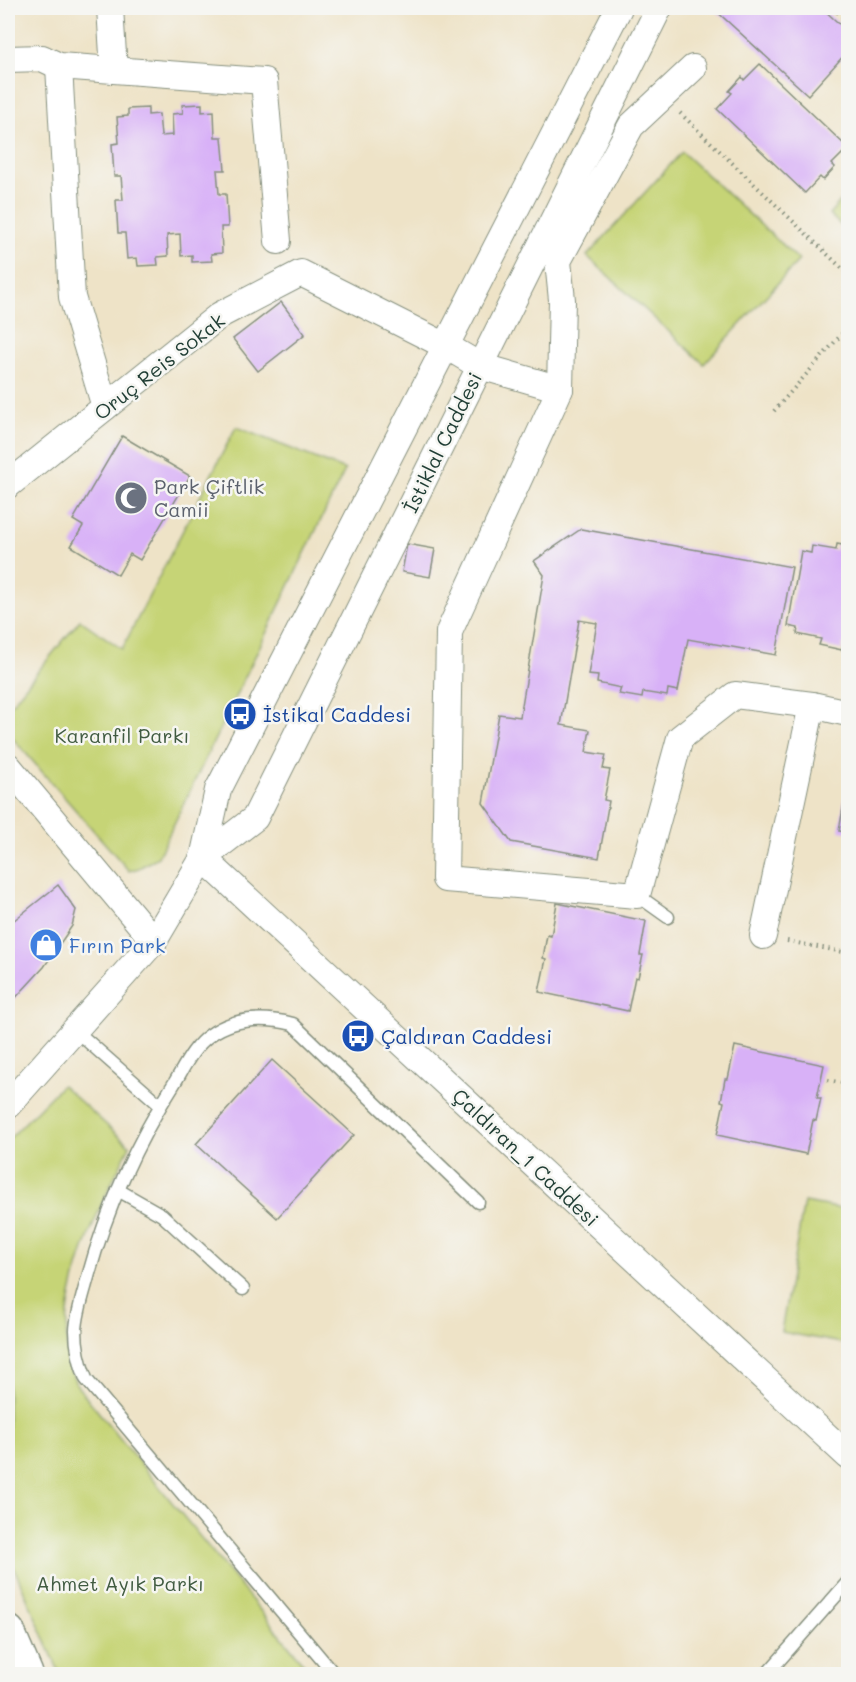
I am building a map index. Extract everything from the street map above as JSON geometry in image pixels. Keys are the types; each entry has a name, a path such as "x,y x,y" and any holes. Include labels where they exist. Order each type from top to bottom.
{"main road":[{"path":"8,1632 26,1674"}],"street":[{"path":"110,8 114,70"},
{"name":"İstiklal Caddesi","path":"8,1105 154,942 203,858 218,790 619,8"},
{"name":"İstiklal Caddesi","path":"203,858 255,818 659,8"},
{"path":"8,59 42,58 59,66 264,81 278,241"},
{"path":"59,66 72,297 105,407"},
{"path":"693,68 631,126 558,261 562,300 560,389 449,632 445,879 637,895 680,738 735,695 812,705 849,713"},
{"name":"Oruç Reis Sokak","path":"8,485 220,315 301,273 446,346 480,366 560,389"},
{"path":"763,936 812,705"},
{"path":"8,766 154,942"},
{"name":"Çaldıran_1 Caddesi","path":"203,858 849,1456"}],"lane":[{"path":"637,895 668,917"},
{"path":"334,1674 86,1379 77,1348 78,1316 95,1253 118,1190 147,1127 199,1044 225,1026 258,1019 276,1019 293,1024 478,1202"},
{"path":"75,1030 160,1105"},
{"path":"118,1190 162,1215 243,1289"},
{"path":"766,1674 849,1582"}],"path":[{"path":"833,8 849,22"},
{"path":"662,96 849,274"},
{"path":"774,411 849,327"},
{"path":"763,936 849,953"},
{"path":"828,1080 849,1084"}],"green space":[{"path":"682,152 799,260 704,364 587,256"},
{"path":"848,193 848,232 829,214"},
{"name":"Karanfil Parkı","path":"236,427 345,470 158,857 129,871 8,733 8,708 80,620 122,649"},
{"name":"Ahmet Ayık Parkı","path":"62,1085 130,1146 90,1231 70,1297 67,1330 69,1360 78,1387 312,1674 60,1674 8,1554 8,1140"},
{"path":"804,1202 848,1210 848,1344 781,1332"}],"building":[{"path":"713,8 822,8 848,32 848,51 808,95"},
{"path":"760,64 848,148 832,164 835,167 823,180 820,177 805,193 717,109 732,93 729,91 742,77 744,80"},
{"path":"202,104 202,112 214,111 215,137 222,137 225,170 217,170 219,194 226,194 228,227 221,227 222,253 211,254 212,261 192,262 192,255 181,256 180,234 167,235 168,256 157,257 158,265 138,266 137,258 127,259 125,233 118,233 116,200 123,200 121,176 114,176 112,144 119,143 117,117 128,116 128,109 148,108 148,115 159,114 161,136 173,135 172,114 183,113 182,105"},
{"path":"281,302 305,334 258,371 233,339"},
{"name":"Park Çiftlik Camii","path":"122,436 190,476 140,560 130,554 118,575 71,546 83,526 73,520"},
{"path":"581,529 792,567 776,655 688,639 678,691 668,689 667,696 643,692 642,698 619,694 621,688 597,683 598,676 588,675 597,623 579,620 561,725 590,730 586,752 606,755 603,769 610,770 604,800 609,801 599,858 511,842 483,803 499,714 520,717 544,575 534,561"},
{"path":"407,544 435,549 430,577 402,572"},
{"path":"837,544 848,546 848,644 843,643 842,650 819,645 821,639 797,634 798,628 788,626 801,551 811,553 812,546 836,550"},
{"path":"848,785 848,832 839,831"},
{"path":"58,885 76,910 72,926 44,967 8,1006 8,925"},
{"path":"557,903 646,921 640,955 643,955 638,978 635,977 628,1011 539,992 546,959 543,958 547,935 551,936"},
{"path":"735,1046 824,1065 817,1098 821,1098 816,1121 813,1120 806,1154 717,1135 724,1102 721,1101 725,1079 728,1079"},
{"path":"272,1060 354,1135 277,1218 196,1144"}],"place":[{"name":"Park Çiftlik Camii","path":"131,498"},
{"name":"İstikal Caddesi","path":"240,714"},
{"name":"Fırın Park","path":"46,945"},
{"name":"Çaldıran Caddesi","path":"358,1036"}]}
